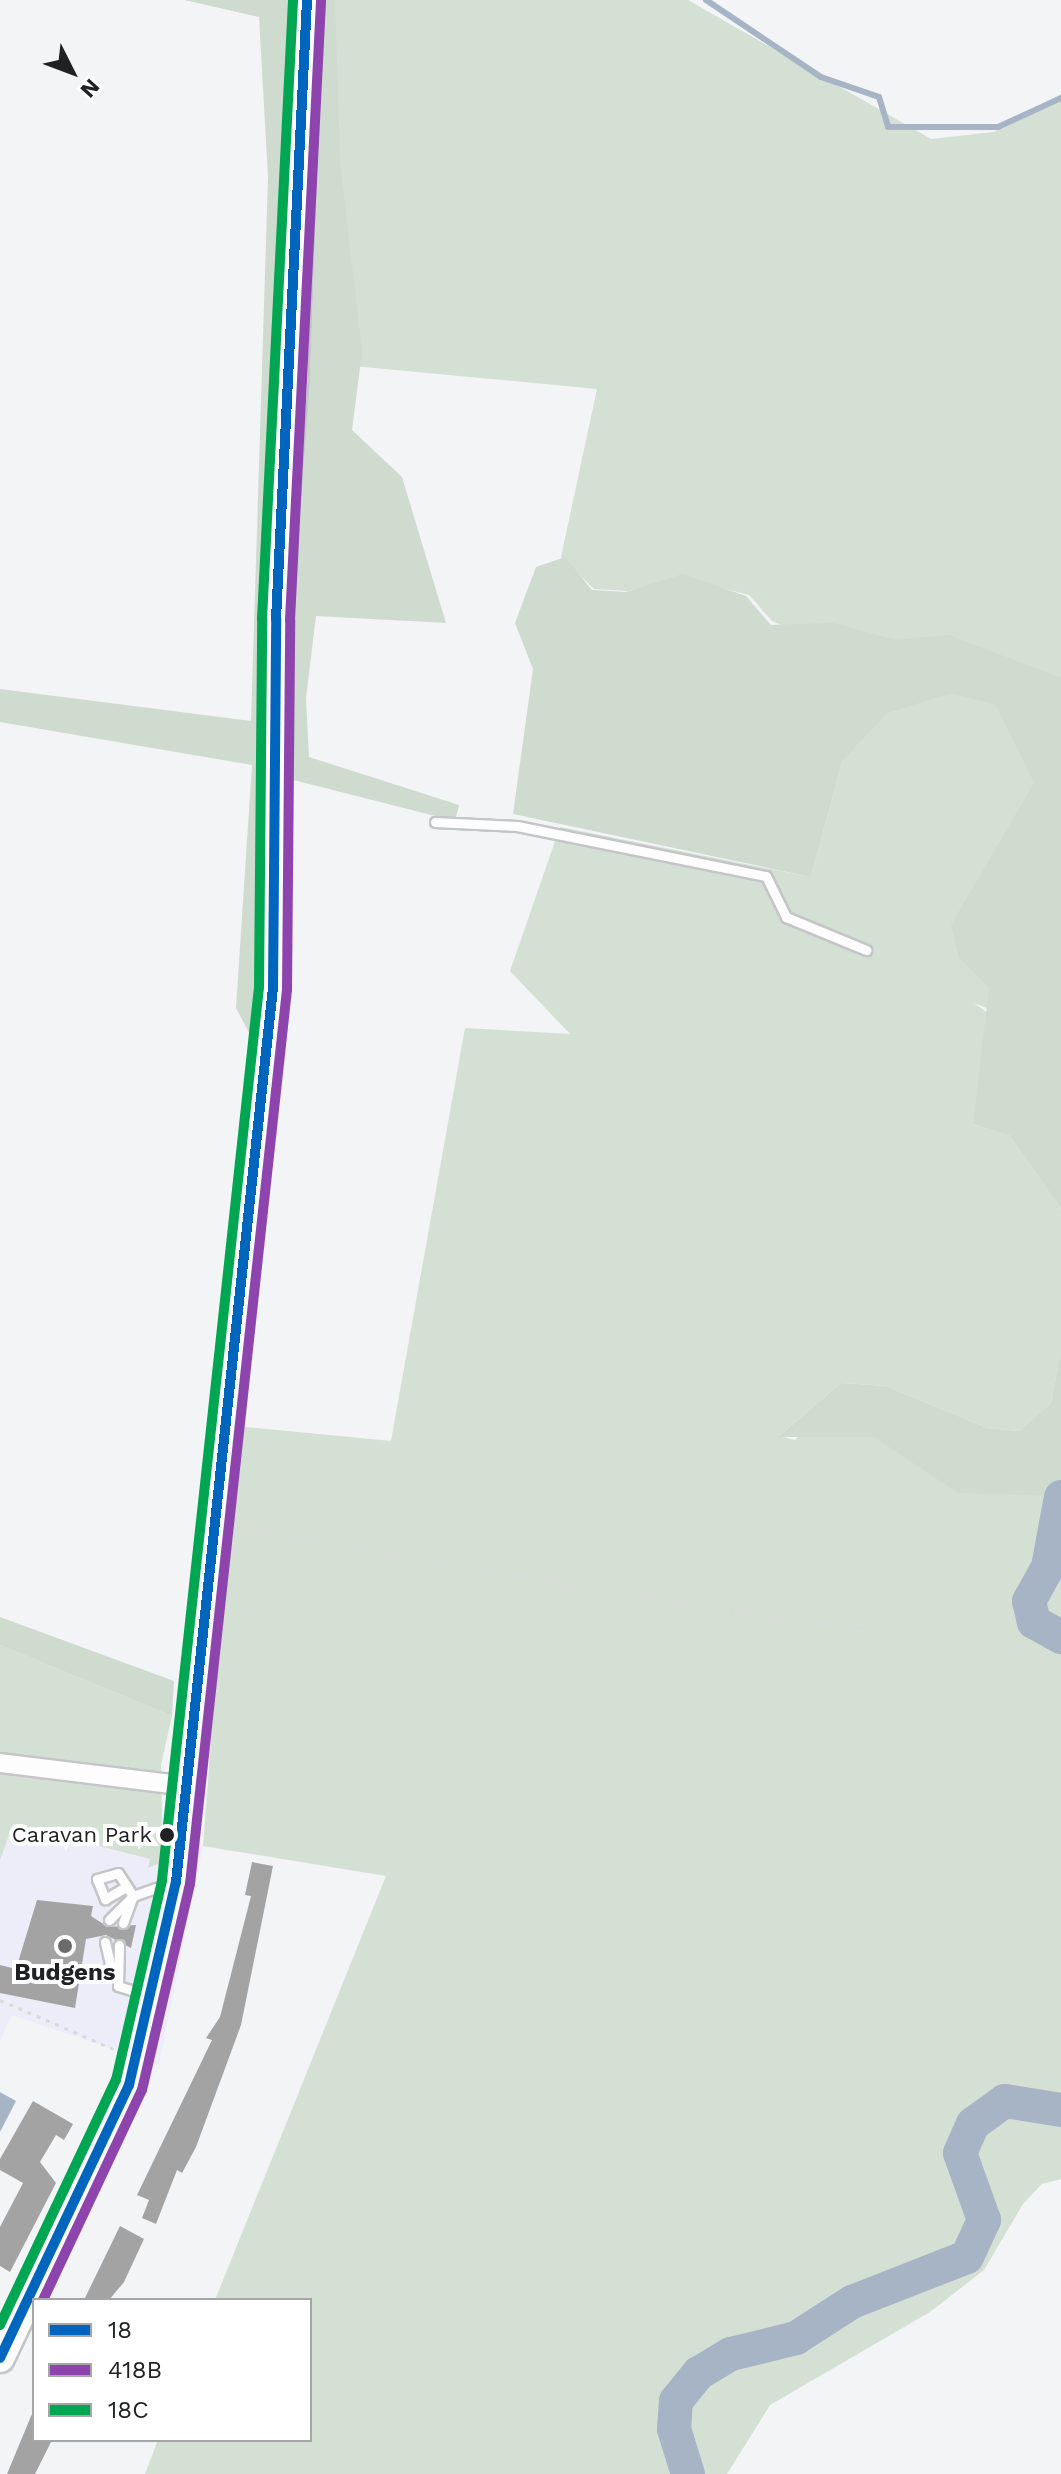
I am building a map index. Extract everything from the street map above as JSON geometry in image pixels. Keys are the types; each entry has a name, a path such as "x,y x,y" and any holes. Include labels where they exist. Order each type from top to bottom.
{"main road":[{"path":"0,2358 138,2059 155,1996 176,1882 211,1522 273,988 276,619 288,455 307,0"}],"street":[{"path":"0,1763 187,1786"}],"lane":[{"path":"435,822 517,826 766,876 786,917 866,950"},
{"path":"109,1920 133,1896 176,1882"},
{"path":"124,1888 133,1896"},
{"path":"123,1923 133,1896"},
{"path":"105,1942 113,1976 127,1991 155,1996"},
{"path":"113,1976 119,1945"}],"path":[{"path":"211,1522 757,1616 861,1628 892,1619"},
{"path":"0,2000 138,2059"}],"shaded area":[{"path":"12,1824 150,1859 149,1868 203,1846 159,2065 12,2015 0,2041 0,1860"}],"green space":[{"path":"185,0 688,0 931,139 994,132 1061,94 1061,1140 1016,1020 974,1003 989,1014 973,1124 1010,1136 1061,1209 1061,1351 1051,1403 1019,1431 987,1428 886,1386 841,1383 779,1436 795,1440 823,1412 878,1391 950,1427 1008,1471 1061,1428 1061,2179 1042,2184 1023,2204 984,2270 930,2312 770,2405 727,2474 145,2474 157,2442 312,2442 312,2298 216,2298 386,1876 203,1846 235,1426 391,1441 465,1028 570,1034 510,971 560,827 811,877 842,762 887,714 951,693 772,621 749,595 684,578 628,591 594,589 561,557 597,389 321,363 325,58 259,17"},
{"path":"185,0 335,0 340,160 362,352 352,430 402,477 446,623 316,616 306,698 309,757 459,805 455,821 258,771 254,1042 236,1008 252,765 0,722 0,689 251,721 268,177 259,17"},
{"path":"565,557 592,590 626,592 683,574 746,596 771,625 833,623 896,640 949,635 1061,678 1061,1209 1010,1136 973,1124 989,988 959,958 951,925 1034,783 996,705 952,693 887,714 842,762 811,877 513,814 533,669 515,623 536,567"},
{"path":"1061,1351 1061,1496 958,1493 874,1437 778,1437 841,1383 886,1386 987,1428 1019,1431 1051,1403"},
{"path":"0,1617 174,1681 172,1716 0,1645"},
{"path":"0,1645 172,1716 161,1765 163,1862 148,1868 150,1859 13,1824 0,1860"}],"water":[{"path":"0,2092 16,2101 0,2132"}],"building":[{"path":"252,1862 273,1866 241,2025 196,2147 182,2173 177,2170 156,2224 142,2218 149,2200 137,2195 212,2040 206,2038 220,2017 251,1896 245,1895"},
{"path":"37,1900 93,1906 91,1916 108,1927 136,1925 131,1948 106,1935 86,1939 75,2008 0,1993 0,1965 16,1969"},
{"path":"33,2101 73,2124 64,2140 56,2135 40,2162 56,2183 10,2272 0,2266 0,2227 23,2183 0,2170 0,2159"},
{"path":"120,2226 144,2239 124,2282 111,2298 85,2298"},
{"path":"32,2414 32,2442 51,2442 35,2474 7,2474"}],"waterway":[{"path":"706,0 821,77 879,97 888,127 998,127 1061,98"},
{"path":"1061,1497 1048,1567 1029,1601 1034,1622 1061,1637"},
{"path":"688,2474 674,2429 676,2401 699,2373 731,2354 796,2338 852,2302 967,2257 984,2220 960,2153 973,2124 1005,2101 1061,2110"}],"transit line":[{"name":"18C","path":"0,2325 116,2080 162,1880 259,987 262,619 293,0"},
{"name":"18","path":"0,2358 129,2085 176,1882 273,988 276,619 307,0"},
{"name":"418B","path":"44,2298 142,2090 190,1884 287,990 290,620 321,1"}],"place":[{"name":"Caravan Park","path":"167,1835"},
{"name":"Budgens","path":"65,1946"}]}
